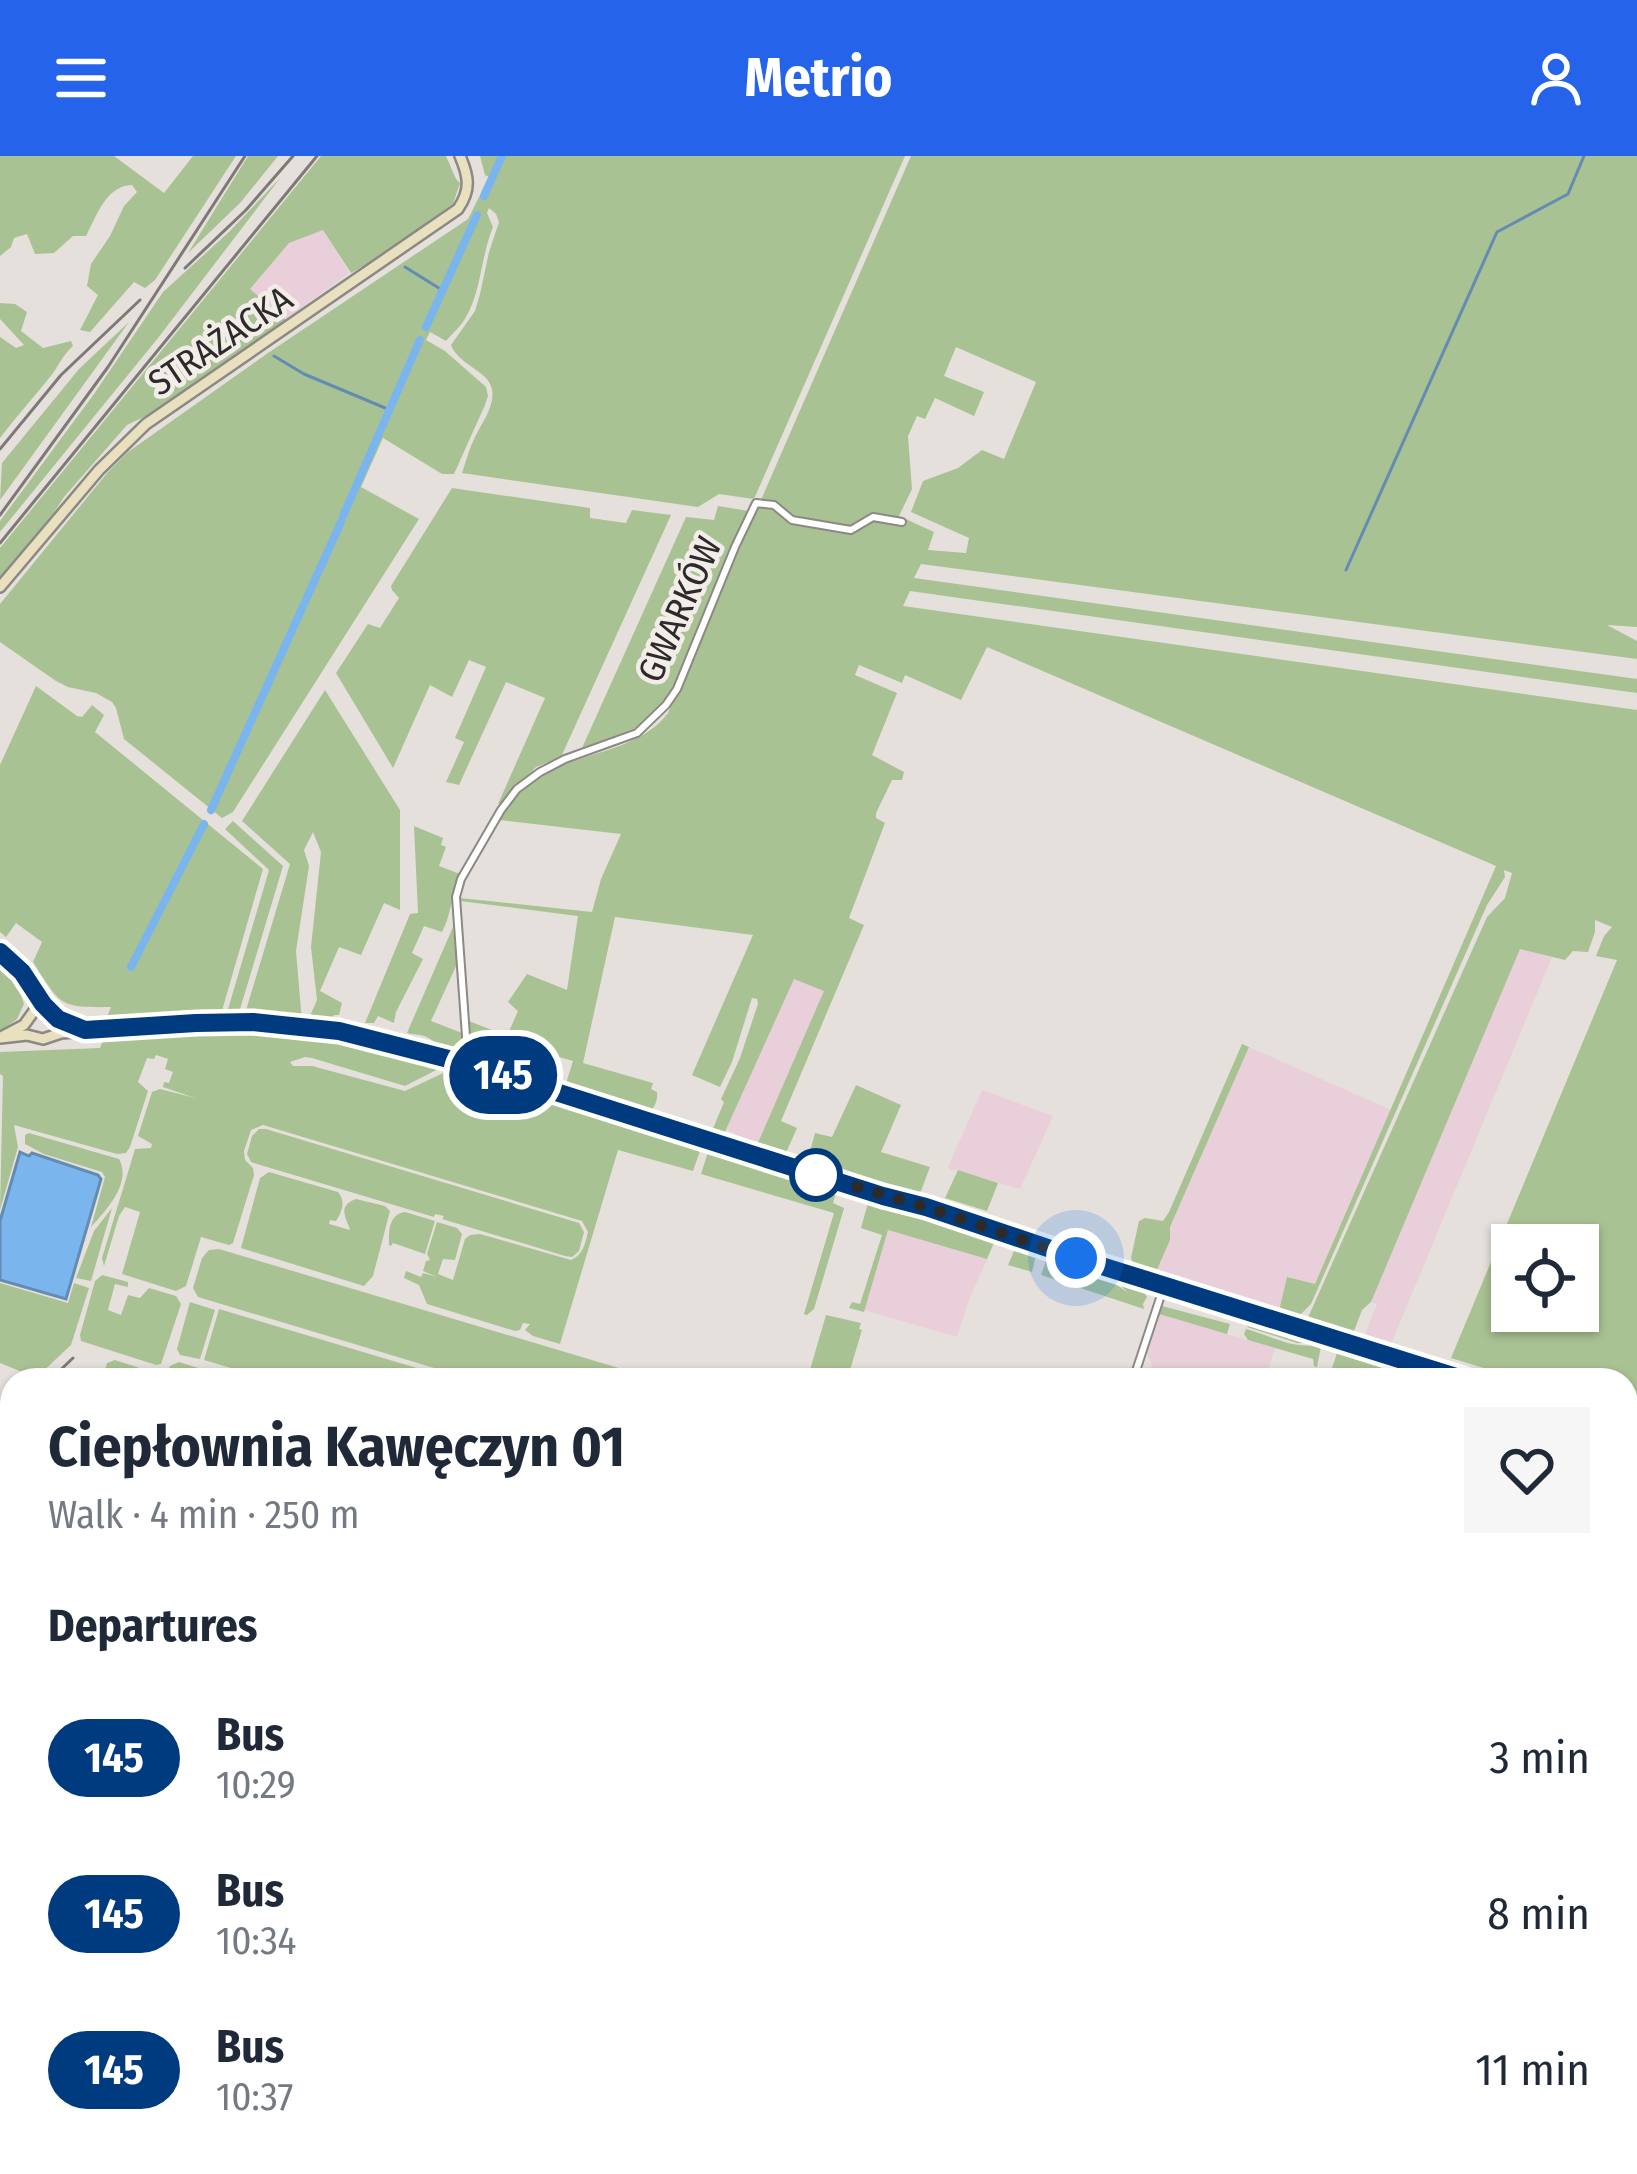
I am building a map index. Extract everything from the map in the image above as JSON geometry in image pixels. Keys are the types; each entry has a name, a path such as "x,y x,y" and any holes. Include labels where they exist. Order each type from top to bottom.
{"street":[{"name":"STRAŻACKA","path":"0,587 99,470 146,424 458,209 469,185 460,156"},
{"name":"GWARKÓW","path":"468,1064 455,911 461,879 517,789 565,759 637,733 666,705 756,503 774,506 792,520 851,530 873,518 902,521"},
{"path":"0,952 43,1004 65,1024 85,1030"},
{"path":"27,980 29,1030 35,1037"},
{"path":"0,1037 41,1009 54,1014"},
{"path":"50,1037 58,1028 54,1014"},
{"path":"0,1037 196,1023 253,1022 339,1031 468,1064 1427,1368"},
{"path":"1137,1368 1164,1286"}],"shaded area":[{"path":"323,229 349,273 286,319 249,289 289,243"},
{"path":"810,941 844,946 757,1145 726,1130"},
{"path":"1520,948 1552,957 1389,1349 1363,1340 1377,1304 1371,1302"},
{"path":"1249,1047 1391,1110 1315,1285 1287,1277 1279,1311 1156,1272 1170,1240 1170,1227"},
{"path":"982,1090 1053,1116 1020,1189 948,1167"},
{"path":"888,1230 987,1259 957,1337 864,1310"},
{"path":"1159,1314 1275,1348 1269,1368 1151,1368 1147,1353"}],"green space":[{"path":"0,156 114,156 164,193 193,156 236,156 155,280 145,288 134,282 90,332 80,330 98,295 87,286 91,264 137,192 132,185 115,190 86,236 73,236 54,253 35,254 27,234 14,238 0,256"},
{"path":"248,156 278,156 240,203 188,253"},
{"path":"321,156 446,156 460,183 453,204 351,273 323,230 289,243 250,289 287,321 154,412 127,425 0,578 0,548"},
{"path":"480,156 905,156 754,499 719,494 698,507 462,473 490,407 492,391 485,377 451,345 475,311 480,294 499,222 489,208 493,227 471,307 446,341 430,332 426,340 486,387 485,405 454,474 442,474 383,438 361,487 419,519 233,812 222,818 124,739 112,702 56,681 0,642 0,604 128,452 468,219 489,177"},
{"path":"911,156 1637,156 1637,627 1607,625 1637,641 1637,659 921,564 914,578 1637,679 1637,693 910,591 903,606 1637,710 1637,1368 1484,1368 1451,1358 1491,1262 1491,1332 1599,1332 1599,1224 1507,1224 1617,960 1596,956 1612,927 1595,920 1588,952 1573,951 1565,960 1520,949 1371,1302 1362,1310 1354,1331 1336,1332 1306,1322 1487,917 1505,898 1512,873 1504,870 1505,877 1487,905 1311,1304 1298,1317 1279,1311 1287,1277 1315,1284 1496,866 987,647 961,700 905,675 902,683 859,665 855,675 897,693 872,755 904,772 902,780 892,780 876,813 885,823 849,918 864,925 781,1121 797,1128 786,1153 757,1145 824,991 794,979 724,1134 712,1131 757,999 752,998 720,1087 692,1075 753,935 615,917 583,1063 653,1083 657,1099 647,1115 564,1090 573,1061 559,1057 550,1085 500,1068 508,1044 489,1038 486,1045 472,1047 469,1021 507,1036 518,1011 508,1002 527,974 567,990 578,916 460,898 592,912 621,834 500,820 539,777 641,736 668,713","holes":["956,347 1036,382 1004,459 982,450 958,468 923,481 911,512 969,538 966,553 928,550 934,532 899,516 912,489 908,436 917,416 925,419 935,398 974,416 984,392 944,376"]},
{"path":"281,177 0,532 0,521 163,292"},
{"path":"0,303 15,304 27,312 21,331 43,348 71,341 73,346 0,438 0,337 16,348 24,345 0,319"},
{"path":"129,322 0,500 2,463 79,369"},
{"path":"452,488 590,508 590,518 626,523 632,510 671,515 561,757 536,767 501,804 545,698 506,682 459,785 446,782 464,742 455,738 486,667 469,660 452,697 430,685 393,768 336,673 368,624 380,628 399,598 391,586"},
{"path":"718,506 749,511 672,692 646,724 582,748 686,517 714,520"},
{"path":"36,686 77,716 82,717 92,705 104,715 95,732 263,869 221,1014 104,1024 111,1007 70,1005 56,995 33,962 42,942 16,923 6,937 0,932 0,765"},
{"path":"325,690 400,810 400,910 384,903 361,955 339,947 320,991 342,1003 339,1015 329,1025 307,1023 317,1000 311,947 321,852 313,832 304,850 309,866 296,951 302,1022 244,1017 290,864 242,821"},
{"path":"233,821 283,866 238,1016 226,1016 269,870 225,829"},
{"path":"414,826 443,838 441,845 446,847 439,866 460,874 442,932 424,926 412,953 423,959 394,1023 378,1016 374,1023 365,1023 410,914 418,913"},
{"path":"453,927 457,964 431,1021 462,1033 462,1046 450,1050 407,1033"},
{"path":"0,965 17,983 24,1004 17,1019 0,1032"},
{"path":"229,1030 340,1041 421,1057 448,1064 405,1086 312,1058 290,1062 405,1091 456,1067 600,1112 609,1119 696,1142 701,1148 693,1171 618,1150 560,1344 533,1336 525,1330 530,1324 523,1323 515,1331 427,1304 419,1285 404,1278 406,1271 437,1277 423,1271 430,1260 427,1254 437,1222 462,1234 455,1260 443,1259 438,1274 453,1280 470,1235 571,1260 586,1241 588,1232 582,1221 263,1125 251,1130 244,1151 254,1175 233,1243 201,1237 186,1286 176,1291 122,1274 140,1212 125,1207 104,1266 102,1258 135,1149 151,1148 152,1144 138,1136 152,1092 160,1089 195,1098 163,1087 173,1072 165,1069 168,1059 156,1055 147,1058 138,1082 148,1091 126,1153 14,1125 18,1147 0,1210 0,1052 100,1048 103,1040 148,1033"},
{"path":"1242,1044 1249,1047 1170,1227 1170,1240 1156,1272 1135,1269 1131,1258 1139,1221 1163,1221 1169,1212"},
{"path":"856,1085 901,1105 881,1152 930,1167 917,1194 823,1168 824,1164 807,1163 815,1133 832,1137"},
{"path":"259,1129 579,1223 584,1232 579,1251 565,1256 442,1219 444,1216 434,1217 251,1162 247,1154"},
{"path":"29,1133 119,1159 120,1186 91,1227 105,1177 102,1172 25,1144"},
{"path":"712,1149 838,1186 833,1203 844,1208 814,1309 807,1315 834,1213 701,1174"},
{"path":"958,1170 998,1183 987,1211 945,1198"},
{"path":"269,1172 338,1192 341,1210 329,1224 350,1230 345,1209 356,1199 390,1211 373,1276 364,1286 241,1248 260,1178"},
{"path":"868,1203 882,1210 901,1208 996,1238 987,1259 888,1230 864,1312 849,1308 852,1302 860,1304 882,1235 861,1228"},
{"path":"112,1208 91,1281 76,1278 94,1231"},
{"path":"405,1212 435,1221 425,1254 389,1245 392,1221"},
{"path":"1017,1244 1037,1251 1032,1272 1008,1265"},
{"path":"219,1249 619,1368 434,1368 198,1297 193,1288 209,1250"},
{"path":"1052,1255 1128,1293 1119,1284 1143,1291 1147,1297 1144,1309 1041,1275"},
{"path":"102,1275 128,1282 128,1287 115,1284 108,1310 121,1315 128,1295 140,1298 149,1288 176,1296 181,1304 161,1364 81,1341 95,1281"},
{"path":"0,1283 68,1303 74,1283 89,1288 71,1345 46,1368 12,1368 0,1363"},
{"path":"190,1302 215,1310 200,1359 180,1355 177,1349"},
{"path":"1162,1306 1230,1324 1227,1334 1159,1314"},
{"path":"219,1309 417,1368 231,1368 204,1360"},
{"path":"826,1315 861,1323 851,1368 811,1368"},
{"path":"1259,1319 1322,1343 1297,1343 1247,1327"},
{"path":"1246,1329 1293,1344 1321,1346 1317,1367 1313,1359 1248,1340"},
{"path":"1334,1348 1375,1355 1389,1365 1339,1350 1390,1368 1332,1368 1338,1350"},
{"path":"115,1360 140,1368 106,1368"},
{"path":"179,1362 198,1368 169,1368"}],"water":[{"path":"20,1152 101,1179 66,1299 0,1280 0,1221"}],"waterway":[{"path":"484,196 502,156"},
{"path":"1346,570 1497,232 1568,194 1584,156"},
{"path":"426,327 477,215"},
{"path":"405,267 442,290"},
{"path":"240,332 250,339"},
{"path":"343,516 420,340"},
{"path":"274,356 304,374 390,410"},
{"path":"211,810 341,522"},
{"path":"131,967 204,824"}],"railway":[{"path":"0,515 108,367 245,156"},
{"path":"185,268 246,210 293,156"},
{"path":"0,543 317,156"},
{"path":"0,449 61,375 140,300"},
{"path":"63,1368 73,1358"}],"bus line":[{"name":"145","path":"0,952 58,1019 85,1030 253,1022 339,1031 429,1053 1428,1368"}],"route":[{"path":"816,1175 1076,1258"}]}
